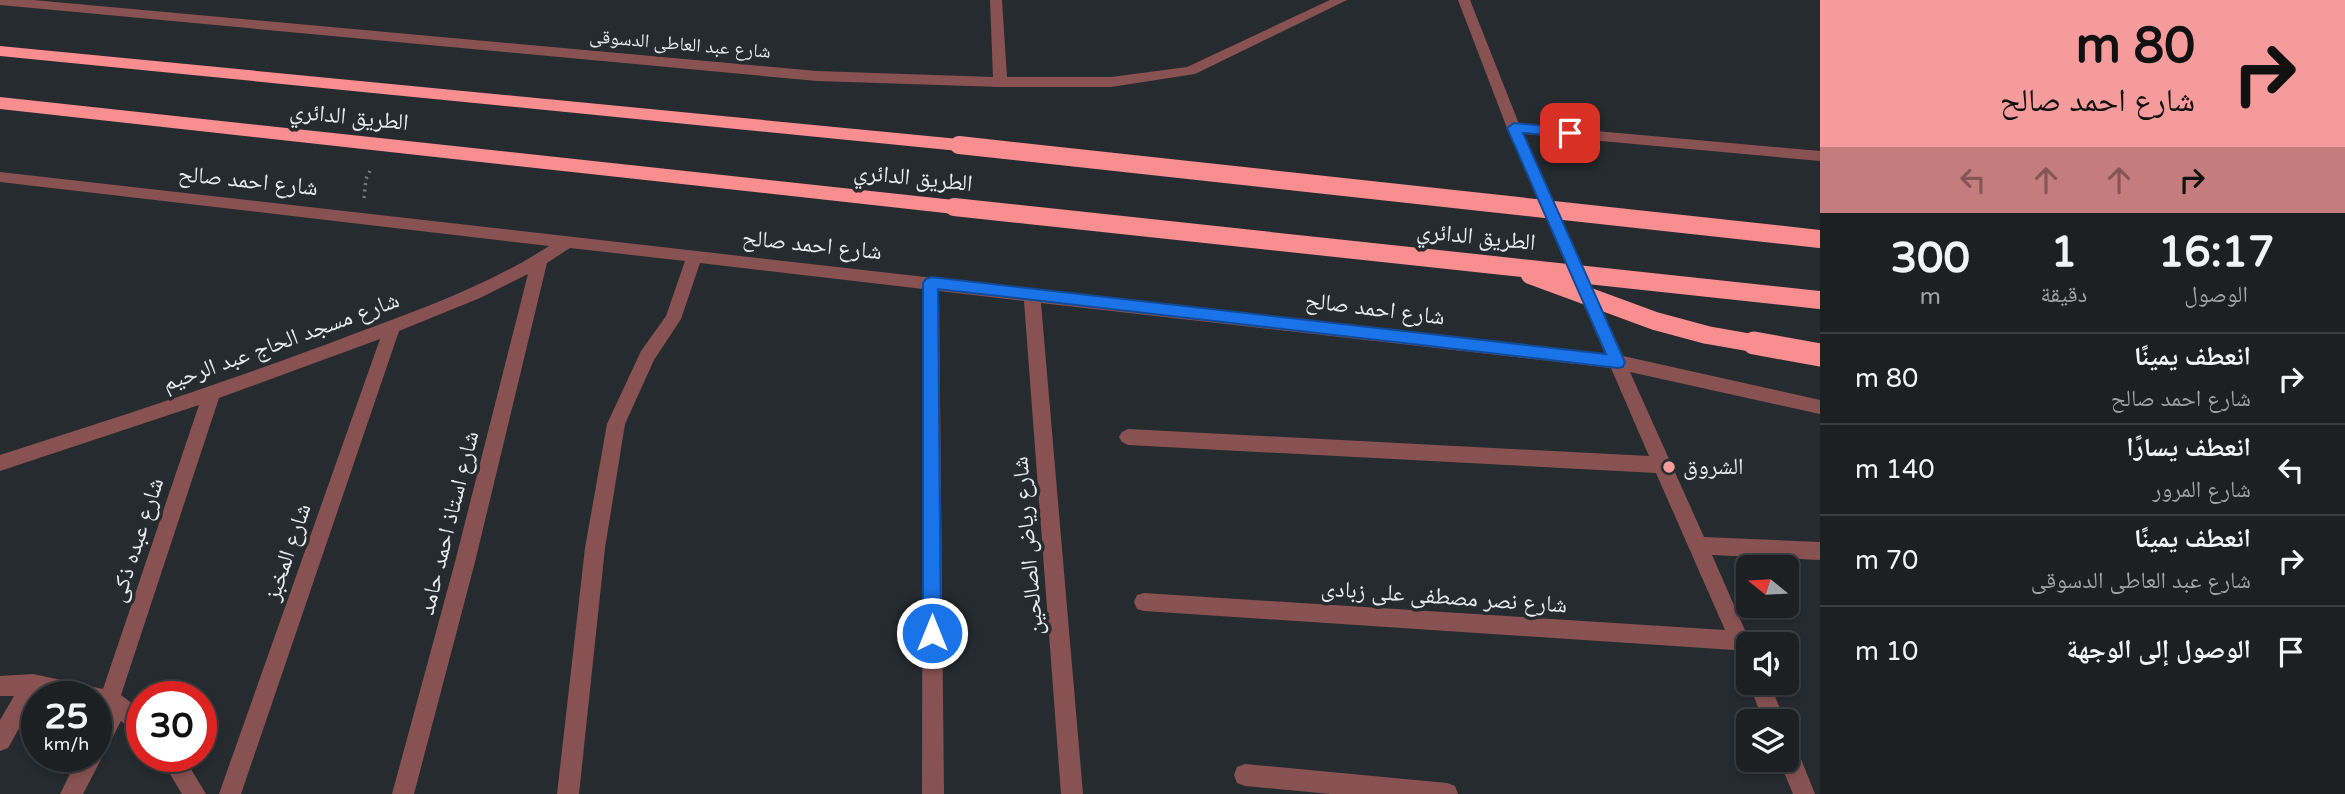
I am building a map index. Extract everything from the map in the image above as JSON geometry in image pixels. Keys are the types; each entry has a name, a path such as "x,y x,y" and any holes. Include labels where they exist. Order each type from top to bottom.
{"highway":[{"name":"الطريق الدائري","path":"0,51 959,145 1820,239"},
{"name":"الطريق الدائري","path":"0,103 1820,300"},
{"path":"1508,265 1655,321 1707,335 1820,355"}],"street":[{"path":"996,0 1000,82"},
{"name":"شارع عبد العاطى الدسوقى","path":"0,1 817,76 1000,82 1111,82 1191,71 1341,0"},
{"path":"1464,0 1514,128 1736,632"},
{"path":"1514,128 1820,156"},
{"name":"شارع احمد صالح","path":"0,177 1618,362 1820,407"},
{"name":"شارع مسجد الحاج عبد الرحيم","path":"0,463 262,378 475,294 539,262 567,242"},
{"path":"568,794 595,548 616,424 647,356 673,319 683,296 694,256"},
{"name":"شارع استاذ احمد حامد","path":"403,794 468,549 539,262"},
{"path":"931,283 933,794"},
{"name":"شارع رياض الصالحين","path":"1032,294 1072,794"},
{"name":"شارع المخبز","path":"230,794 392,327"},
{"name":"شارع عبده ذكى","path":"112,681 211,394"},
{"path":"1128,438 1663,465"},
{"path":"1698,546 1820,551"},
{"name":"شارع نصر مصطفى على زبادى","path":"1144,602 1736,649"},
{"path":"0,686 21,685"},
{"path":"0,740 21,704"},
{"path":"71,794 83,772"},
{"path":"181,772 195,794"},
{"path":"1795,772 1804,794"},
{"path":"1245,775 1447,794"}],"path":[{"path":"364,198 366,179 384,145"}],"place":[{"name":"الشروق","path":"1669,467"}],"route":[{"path":"932,633 931,283 1618,362 1514,128 1570,133"}]}
